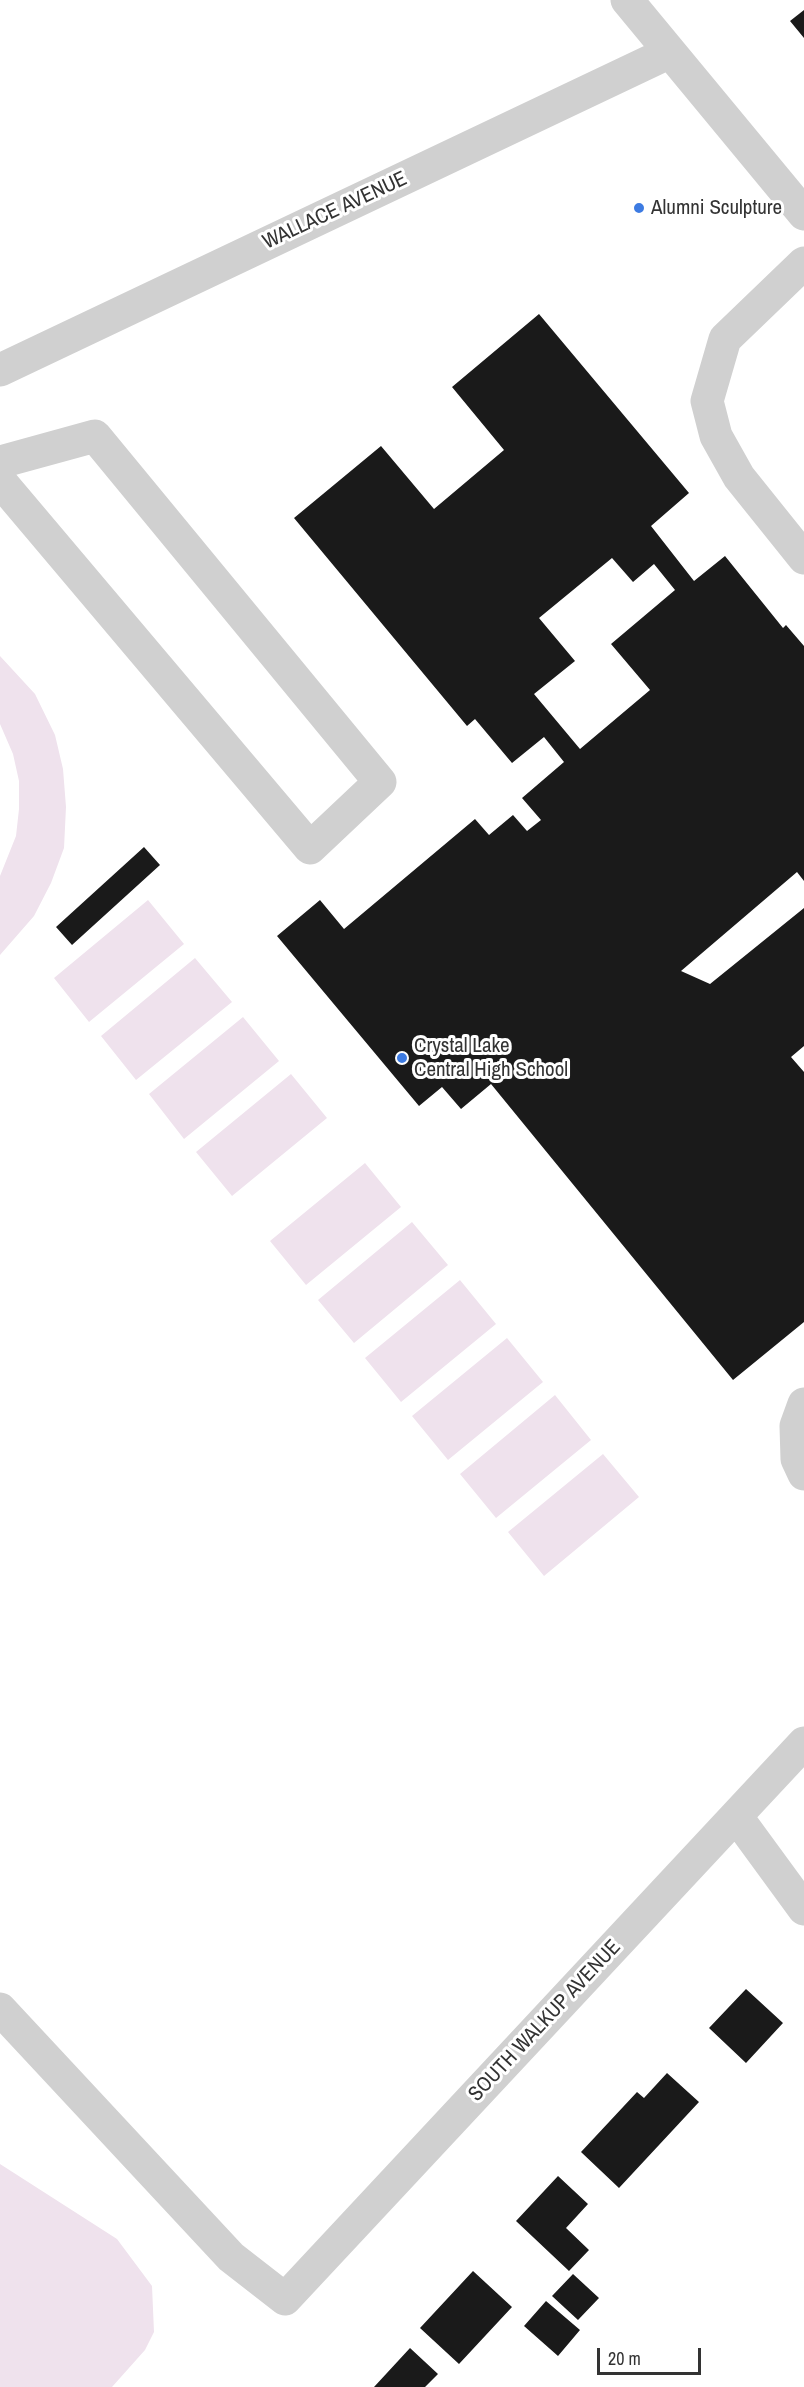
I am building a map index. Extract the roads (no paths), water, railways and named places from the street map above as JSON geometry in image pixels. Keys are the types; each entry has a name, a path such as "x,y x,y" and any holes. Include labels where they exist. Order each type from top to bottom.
{"street":[{"path":"627,0 804,214"},
{"name":"WALLACE AVENUE","path":"0,370 670,52"},
{"path":"804,263 724,339 707,401 716,436 739,477 804,558"},
{"path":"0,462 95,436 380,782 310,848 0,481"},
{"path":"804,1404 796,1426 797,1459 804,1474"},
{"name":"SOUTH WALKUP AVENUE","path":"0,2009 231,2257 285,2299 804,1743"},
{"path":"736,1816 804,1910"}],"place":[{"name":"Alumni Sculpture","path":"639,208"},
{"name":"Crystal Lake Central High School","path":"402,1058"}]}
